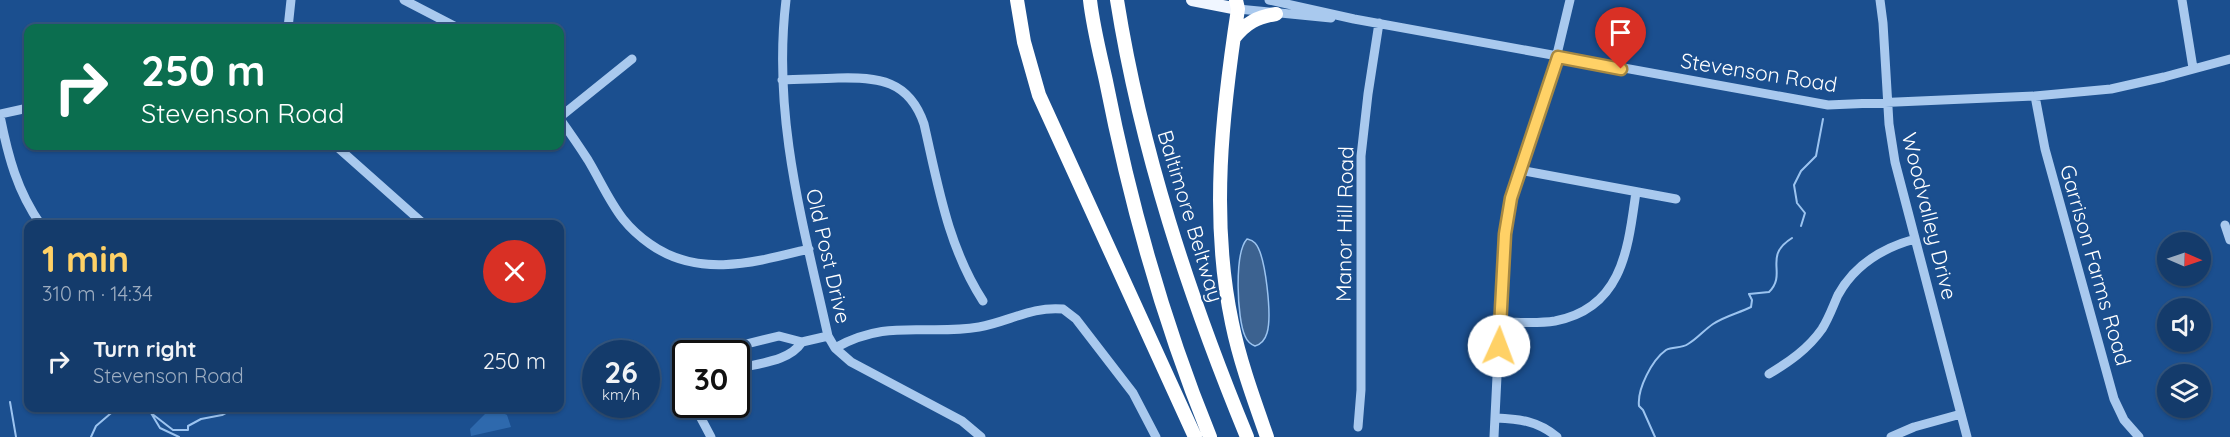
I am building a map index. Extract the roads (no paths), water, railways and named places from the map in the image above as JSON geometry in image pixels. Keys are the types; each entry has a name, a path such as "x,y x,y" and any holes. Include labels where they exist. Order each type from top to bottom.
{"highway":[{"path":"1017,0 1024,42 1039,96 1195,437"},
{"path":"1090,0 1118,141 1135,212 1168,325 1209,437"},
{"name":"Baltimore Beltway","path":"1117,0 1144,133 1163,202 1199,315 1247,437"},
{"path":"1237,4 1221,145 1224,274 1238,349 1267,437"},
{"path":"1233,40 1247,24 1259,17 1276,14"}],"main road":[{"name":"Stevenson Road","path":"1192,0 1237,4"}],"street":[{"path":"288,24 291,0"},
{"path":"404,0 450,24"},
{"name":"Old Post Drive","path":"786,0 782,80 790,164 828,336 836,348 851,362 962,421 981,437"},
{"name":"Stevenson Road","path":"1269,0 1354,19 1828,105 2035,96 2111,89 2230,59"},
{"path":"1494,437 1505,234 1511,198 1558,57 1570,0"},
{"name":"Woodvalley Drive","path":"1880,0 1892,147 1967,437"},
{"path":"2182,0 2193,68"},
{"name":"Stevenson Road","path":"1237,4 1276,14 1354,19"},
{"name":"Manor Hill Road","path":"1358,427 1361,390 1361,156 1379,23"},
{"path":"564,115 632,59"},
{"path":"782,80 869,78 890,84 908,96 920,113 924,124 944,211 956,248 983,301"},
{"name":"Garrison Farms Road","path":"2035,96 2045,149 2114,399 2124,420 2139,437"},
{"path":"24,109 0,115 14,177 28,207 37,220"},
{"path":"564,124 625,222 644,240 666,254 693,263 723,266 748,263 808,249"},
{"path":"341,150 419,220"},
{"path":"1519,170 1676,199"},
{"path":"1500,322 1554,321 1582,312 1600,298 1614,282 1622,267 1628,245 1636,192"},
{"path":"2225,225 2230,240"},
{"path":"1769,374 1791,360 1811,342 1823,327 1842,289 1858,269 1883,250 1915,239"},
{"path":"836,348 858,337 881,331 961,329 994,323 1030,310 1063,309 1076,319 1133,393 1156,437"},
{"path":"750,343 779,336 794,338 802,342"},
{"path":"750,365 787,356 794,352 802,342 828,336"},
{"path":"1891,437 1914,427 1961,414"},
{"path":"701,418 711,437"},
{"path":"1496,418 1531,421 1557,437"}],"waterway":[{"path":"1801,226 1805,213 1797,203 1794,185 1801,171 1816,156 1823,119"},
{"path":"1655,437 1639,406 1640,391 1646,375 1666,350 1685,346 1718,321 1751,307 1752,300 1749,294 1769,292 1776,278 1778,252 1792,238"},
{"path":"10,402 16,437"},
{"path":"91,437 96,426 112,412"},
{"path":"148,412 151,413 160,428 179,437"},
{"path":"151,413 173,430 188,430 188,426 201,419 228,412"}]}
